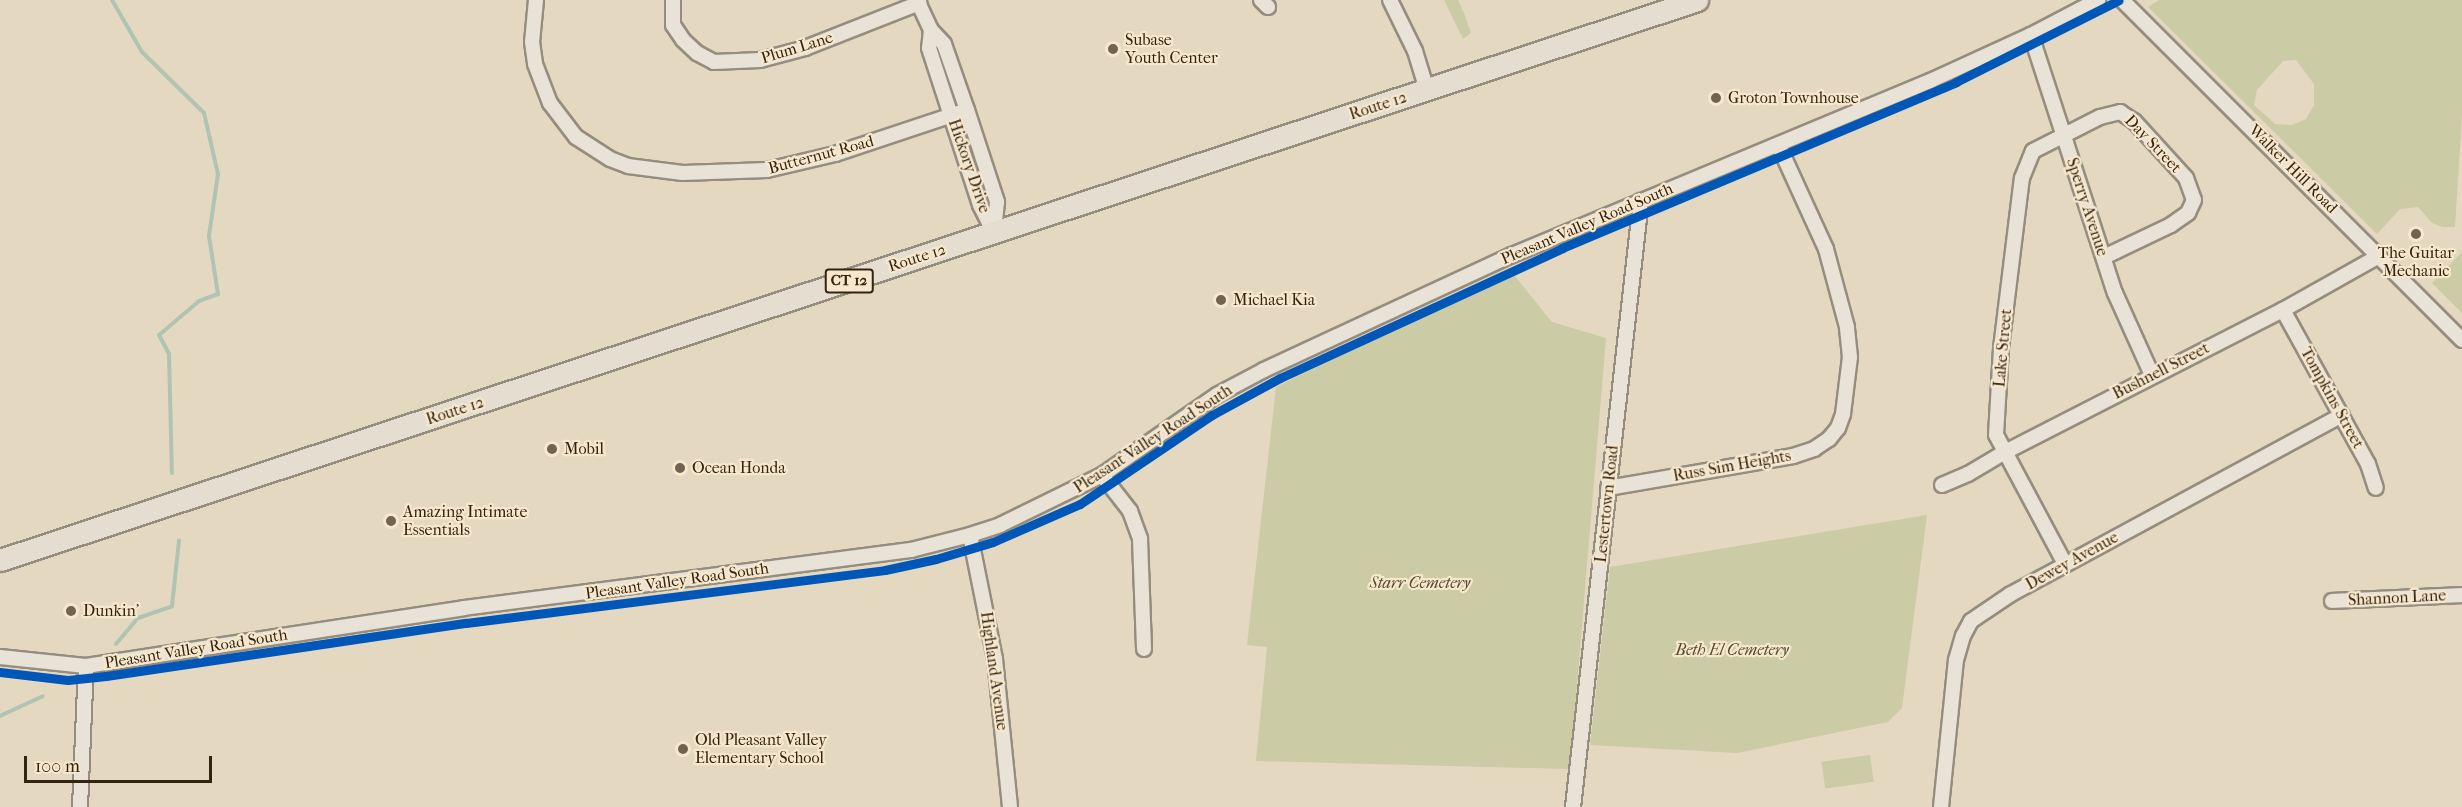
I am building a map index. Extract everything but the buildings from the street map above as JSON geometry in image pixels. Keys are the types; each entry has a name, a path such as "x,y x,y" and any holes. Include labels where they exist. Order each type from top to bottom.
{"highway":[{"name":"Route 12","path":"0,560 1696,0"}],"street":[{"name":"Butternut Road","path":"536,0 532,42 535,64 550,104 576,137 609,159 628,166 683,173 767,170 835,154 968,110"},
{"name":"Plum Lane","path":"673,0 674,25 683,40 697,53 714,63 760,60 805,48 918,2"},
{"path":"1390,0 1415,51 1427,90"},
{"name":"Pleasant Valley Road South","path":"0,657 86,666 464,608 911,550 970,535 1010,520 1101,476 1217,395 1264,370 1512,255 2031,35 2098,0"},
{"name":"Walker Hill Road","path":"2125,1 2462,340"},
{"name":"Hickory Drive","path":"918,2 931,30 944,44 968,110 997,202 994,232"},
{"name":"Hickory Drive","path":"931,30 929,48 980,206 994,232"},
{"name":"Sperry Avenue","path":"2031,35 2115,292 2152,375"},
{"name":"Day Street","path":"2064,135 2100,117 2120,112 2134,121 2186,178 2194,200 2188,213 2171,225 2104,256"},
{"name":"Lake Street","path":"2064,135 2033,151 2022,178 2001,348 1996,435 2065,564"},
{"name":"Russ Sim Heights","path":"1608,488 1793,456 1821,444 1838,428 1848,375 1847,327 1826,249 1778,144"},
{"name":"Lestertown Road","path":"1573,807 1641,201"},
{"name":"Bushnell Street","path":"1942,485 1968,474 2005,452 2152,375 2283,310 2379,255"},
{"name":"Tompkins Street","path":"2283,310 2368,464 2376,488"},
{"name":"Dewey Avenue","path":"1941,807 1956,660 1963,636 1971,621 2011,594 2065,564 2342,415"},
{"path":"1101,476 1130,511 1140,539 1144,649"},
{"name":"Highland Avenue","path":"970,535 995,659 1010,807"},
{"name":"Shannon Lane","path":"2332,601 2462,595"},
{"path":"80,807 86,666"}],"green space":[{"path":"1444,0 1458,0 1471,33 1463,39"},
{"path":"2159,0 2462,0 2462,116 2455,227 2443,227 2432,223 2418,207 2400,209 2377,234 2148,7","holes":["2296,60 2314,84 2314,105 2306,119 2292,125 2275,124 2254,105 2257,90 2283,61"]},
{"path":"2462,252 2462,313 2432,283"},
{"name":"Starr Cemetery","path":"1514,275 1552,322 1606,338 1570,769 1256,761 1267,647 1247,645 1276,387 1396,328"},
{"name":"Beth El Cemetery","path":"1927,515 1902,708 1888,722 1737,753 1590,745 1610,567"},
{"path":"1870,755 1874,782 1825,789 1821,762"}],"waterway":[{"path":"112,0 142,52 204,113 218,174 209,236 218,294 199,301 159,335 169,354 172,473"},
{"path":"116,644 138,618 172,606 179,540"},
{"path":"0,716 43,696"}],"cycle path":[{"path":"0,672 68,680 106,676 466,623 885,570 936,559 993,542 1080,504 1212,415 1280,378 1562,248 1956,82 2119,0"}],"place":[{"name":"Subase Youth Center","path":"1113,49"},
{"name":"Groton Townhouse","path":"1716,98"},
{"name":"The Guitar Mechanic","path":"2416,234"},
{"name":"Michael Kia","path":"1221,300"},
{"name":"Mobil","path":"552,449"},
{"name":"Ocean Honda","path":"680,468"},
{"name":"Amazing Intimate Essentials","path":"391,521"},
{"name":"Dunkin'","path":"71,611"},
{"name":"Old Pleasant Valley Elementary School","path":"683,749"}]}
